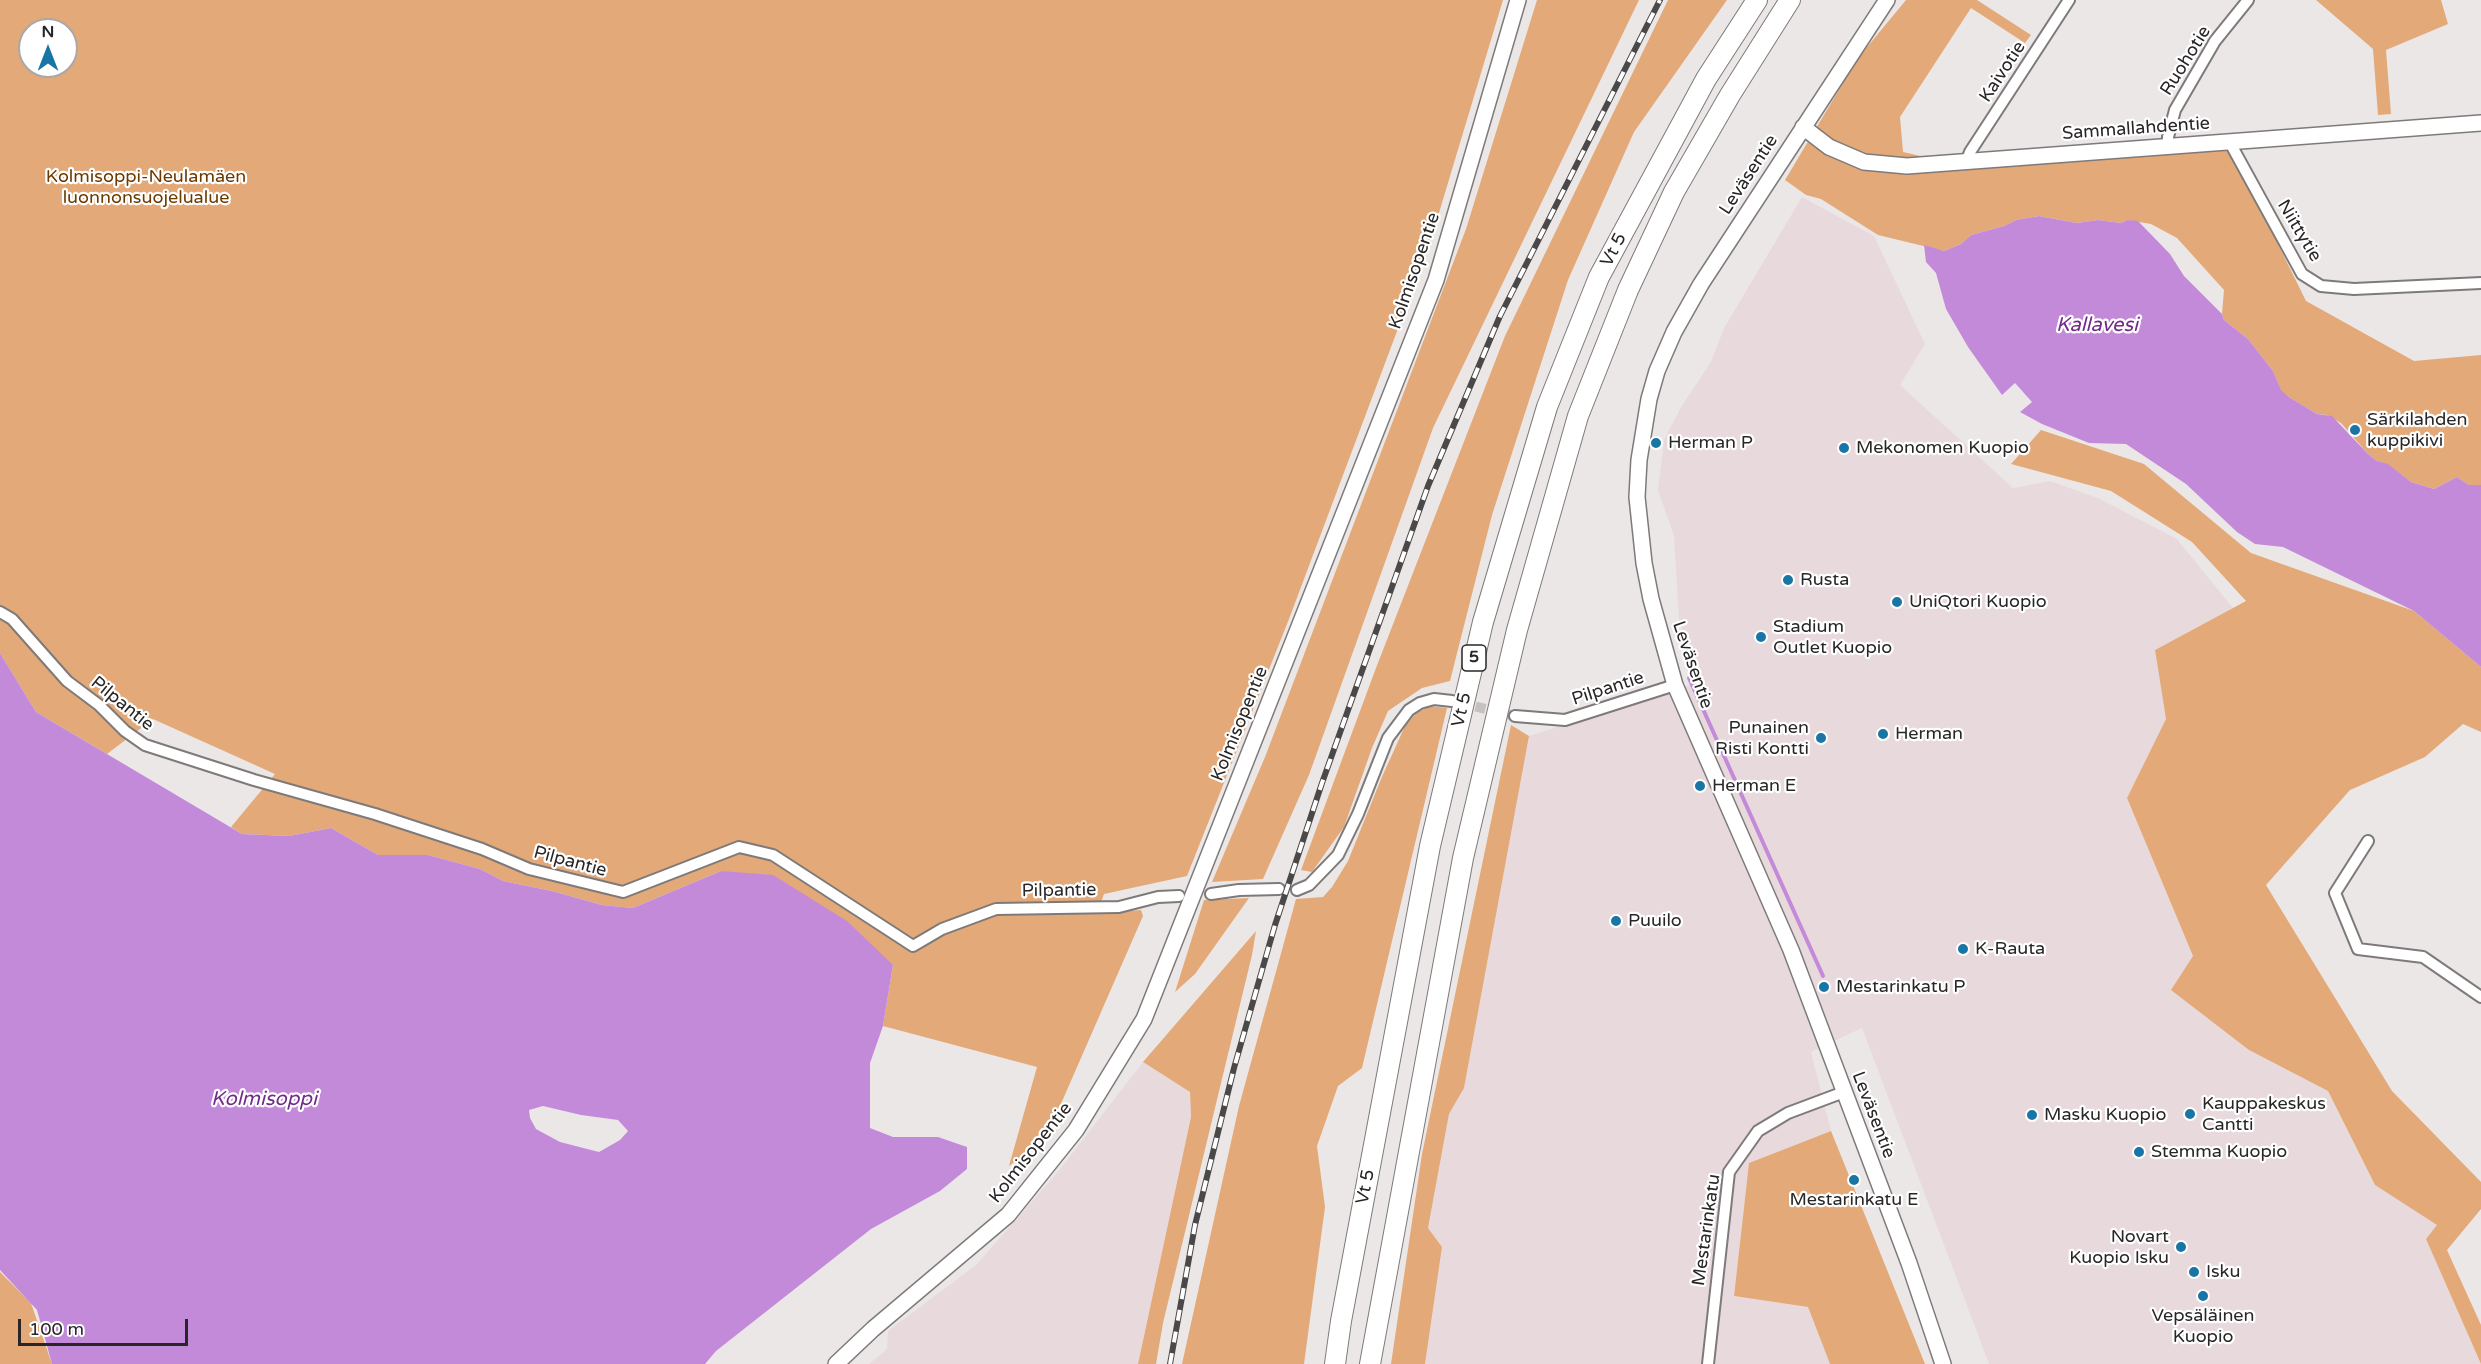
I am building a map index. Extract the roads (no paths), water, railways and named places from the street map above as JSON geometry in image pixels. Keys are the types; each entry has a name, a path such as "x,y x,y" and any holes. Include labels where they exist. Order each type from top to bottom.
{"highway":[{"name":"Vt 5","path":"1335,1364 1343,1309 1431,846 1483,622 1547,407 1599,277 1706,80 1757,0"},
{"name":"Vt 5","path":"1370,1364 1463,858 1517,630 1578,416 1628,290 1674,192 1730,95 1790,0"}],"main road":[{"name":"Kolmisopentie","path":"836,1364 873,1329 1008,1215 1076,1130 1144,1019 1436,280 1518,0"},
{"name":"Leväsentie","path":"1887,0 1701,284 1674,332 1657,371 1649,399 1639,460 1637,497 1651,599 1675,685 1791,950 1909,1263 1943,1364"},
{"name":"Sammallahdentie","path":"1803,127 1829,147 1863,162 1907,166 2481,123"}],"street":[{"name":"Kaivotie","path":"1966,162 1970,152 2068,0"},
{"name":"Ruohotie","path":"2168,146 2168,136 2175,110 2215,40 2248,0"},
{"name":"Niittytie","path":"2229,141 2302,274 2321,286 2354,290 2481,283"},
{"name":"Pilpantie","path":"0,612 12,619 67,681 99,705 125,731 145,745 254,780 375,814 482,849 529,869 623,892 739,847 773,855 913,946 942,929 996,909 1119,907 1158,897 1179,896"},
{"name":"Pilpantie","path":"1515,716 1565,720 1675,685"},
{"path":"1297,890 1310,885 1338,855 1358,814 1388,738 1408,710 1434,699 1452,701"},
{"path":"2368,841 2335,893 2358,950 2423,957 2481,997"},
{"path":"1211,894 1239,890 1279,889"},
{"name":"Mestarinkatu","path":"1708,1364 1729,1172 1758,1131 1788,1113 1844,1092"}],"water":[{"name":"Kallavesi","path":"2039,216 2077,223 2098,220 2121,223 2127,220 2138,221 2170,254 2184,276 2222,314 2224,320 2248,339 2273,371 2281,390 2289,397 2317,414 2332,416 2368,454 2377,461 2388,464 2411,482 2434,489 2457,477 2469,485 2481,485 2481,667 2414,611 2283,547 2255,544 2237,532 2186,484 2126,444 2089,443 2042,424 2020,412 2032,402 2015,383 2002,395 1968,347 1946,309 1936,273 1926,262 1924,245 1944,251 1961,244 1971,235 2004,226 2016,220"},
{"name":"Kolmisoppi","path":"0,653 36,712 242,834 289,836 331,828 378,855 428,855 480,869 503,881 552,891 602,905 633,908 721,871 773,875 847,921 893,965 883,1026 870,1063 870,1128 893,1137 938,1137 967,1147 967,1169 940,1191 871,1229 716,1351 705,1364 52,1364 37,1310 0,1270","holes":["543,1106 581,1115 618,1120 628,1131 620,1140 599,1152 560,1142 536,1129 530,1118 529,1110"]}],"waterway":[{"path":"1689,678 1823,976"}],"tunnel":[{"path":"1461,703 1515,716"},
{"path":"1279,889 1297,890"}],"railway":[{"path":"1170,1364 1195,1225 1234,1068 1275,925 1322,783 1428,486 1500,316 1660,0"}],"place":[{"name":"Särkilahden kuppikivi","path":"2355,430"},
{"name":"Herman P","path":"1656,443"},
{"name":"Mekonomen Kuopio","path":"1844,448"},
{"name":"Rusta","path":"1788,580"},
{"name":"UniQtori Kuopio","path":"1897,602"},
{"name":"Stadium Outlet Kuopio","path":"1761,637"},
{"name":"Herman","path":"1883,734"},
{"name":"Punainen Risti Kontti","path":"1821,738"},
{"name":"Herman E","path":"1700,786"},
{"name":"Puuilo","path":"1616,921"},
{"name":"K-Rauta","path":"1963,949"},
{"name":"Mestarinkatu P","path":"1824,987"},
{"name":"Kauppakeskus Cantti","path":"2190,1114"},
{"name":"Masku Kuopio","path":"2032,1115"},
{"name":"Stemma Kuopio","path":"2139,1152"},
{"name":"Mestarinkatu E","path":"1854,1180"},
{"name":"Novart Kuopio Isku","path":"2181,1247"},
{"name":"Isku","path":"2194,1272"},
{"name":"Vepsäläinen Kuopio","path":"2203,1296"}],"park label":[{"name":"Kolmisoppi-Neulamäen luonnonsuojelualue","path":"146,187"}]}
